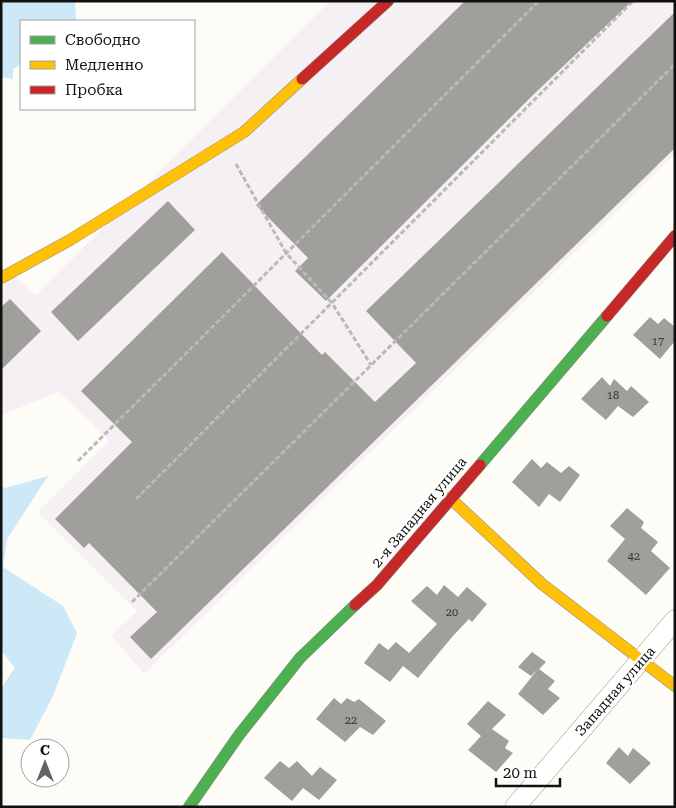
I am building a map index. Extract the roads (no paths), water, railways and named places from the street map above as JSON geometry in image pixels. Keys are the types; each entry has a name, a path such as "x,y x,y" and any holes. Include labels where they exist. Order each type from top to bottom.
{"street":[{"path":"1,278 70,240 244,132 388,1"},
{"name":"2-я Западная улица","path":"189,807 239,735 300,658 377,585 675,236"},
{"path":"450,498 542,584 675,686"},
{"name":"Западная улица","path":"515,807 675,620"}],"water":[{"path":"1,1 75,1 76,20 20,20 20,65 13,69 13,79 1,77"},
{"path":"48,476 7,539 3,567 63,606 77,633 53,696 31,738 20,739 1,738 1,688 15,668 1,650 1,485 5,488"}]}
